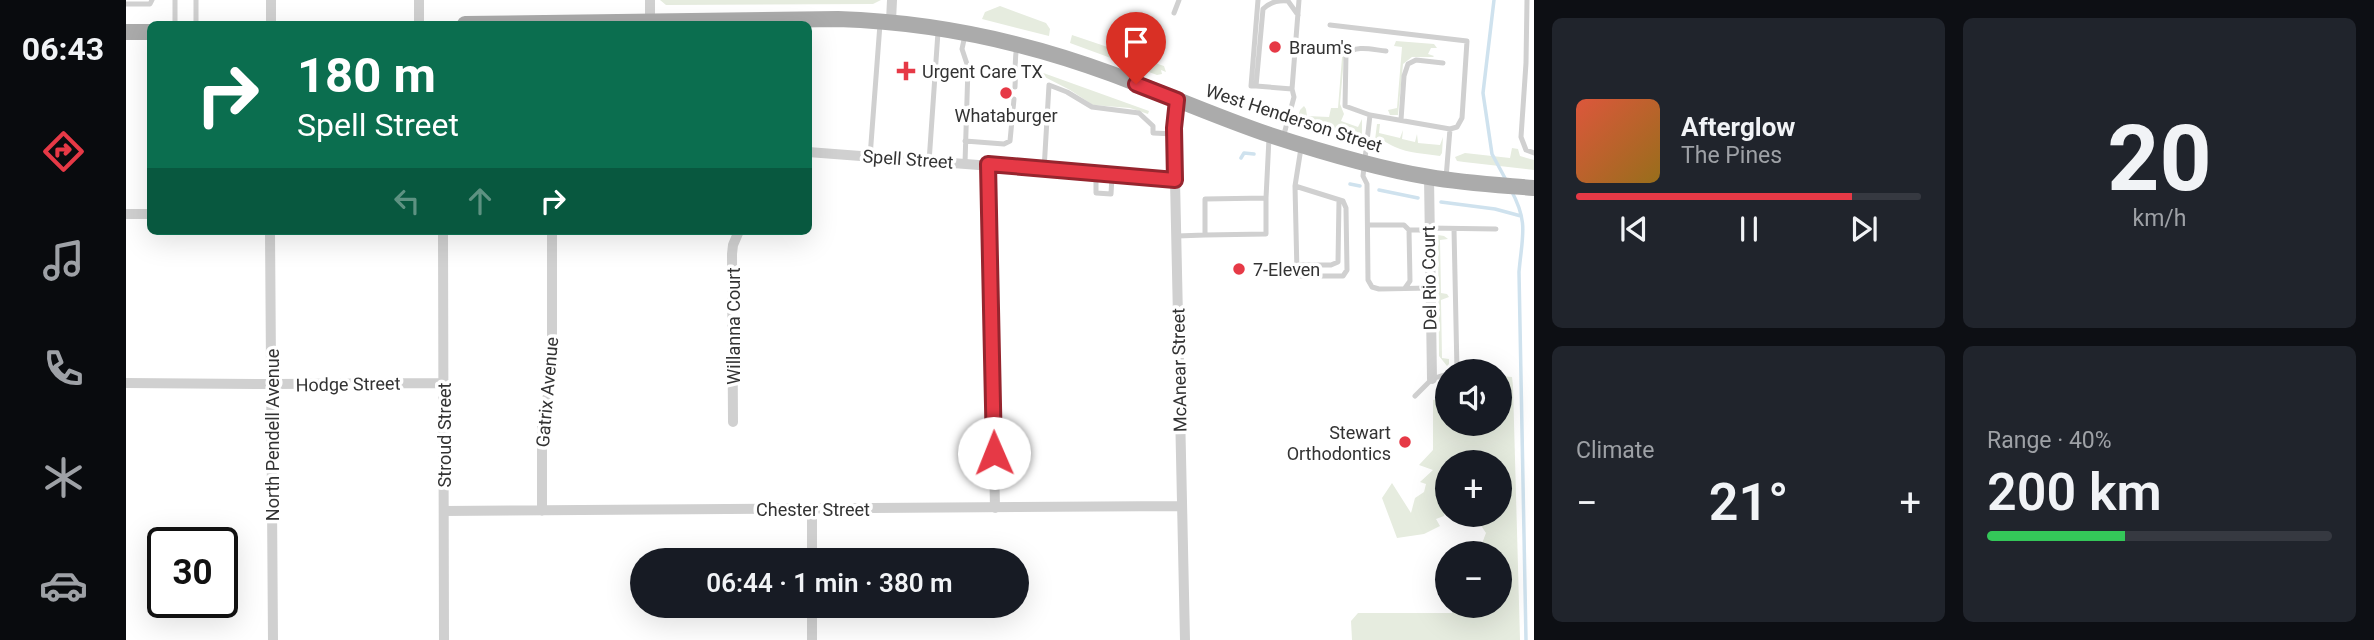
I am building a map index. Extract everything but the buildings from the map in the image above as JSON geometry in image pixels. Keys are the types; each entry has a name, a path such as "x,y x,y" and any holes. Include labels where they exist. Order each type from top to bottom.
{"main road":[{"name":"West Henderson Street","path":"812,22 886,21 966,32 1018,44 1112,74 1276,137 1365,163 1446,180 1534,188"},
{"path":"126,32 147,32"}],"street":[{"path":"271,0 271,21"},
{"path":"419,0 419,21"},
{"path":"650,0 650,21"},
{"path":"886,21 892,0"},
{"name":"McAnear Street","path":"1177,100 1174,134 1185,640"},
{"name":"Spell Street","path":"812,152 1175,180"},
{"path":"988,164 995,508"},
{"name":"Del Rio Court","path":"1429,177 1432,379"},
{"path":"126,214 147,214"},
{"name":"North Pendell Avenue","path":"270,235 273,640"},
{"name":"Stroud Street","path":"443,235 444,640"},
{"name":"Gatrix Avenue","path":"542,511 542,425 552,375 552,235"},
{"name":"Willanna Court","path":"733,422 732,254 737,235"},
{"name":"Hodge Street","path":"126,383 444,383"},
{"name":"Chester Street","path":"444,511 1182,506"},
{"path":"812,509 812,548"},
{"path":"812,618 812,640"}],"lane":[{"path":"126,4 150,4 152,0"},
{"path":"175,0 175,21"},
{"path":"195,0 196,21"},
{"path":"1174,13 1180,0"},
{"path":"1258,0 1251,86 1292,89"},
{"path":"1256,86 1264,0"},
{"path":"1262,9 1278,0 1288,1 1298,15"},
{"path":"1176,236 1266,234 1266,198 1276,137 1294,97 1292,89 1299,0"},
{"path":"1527,0 1521,137 1526,150 1534,152"},
{"path":"870,157 886,21"},
{"path":"1330,25 1467,41 1462,118 1457,127 1450,129 1370,115 1345,106 1346,55 1355,49 1386,51"},
{"path":"929,162 939,28"},
{"path":"965,163 968,67 962,48 966,32"},
{"path":"1526,38 1534,38"},
{"path":"1015,87 1014,63 1018,44"},
{"path":"1401,120 1404,76 1408,64 1416,60 1443,63"},
{"path":"1044,170 1049,85 1092,107 1139,113 1153,126 1153,134 1174,134"},
{"path":"965,141 1004,144 1010,141 1014,99"},
{"path":"1370,115 1363,176 1367,184 1368,280 1372,287 1430,288"},
{"path":"1446,180 1450,129"},
{"path":"1295,186 1343,201 1346,208 1347,270 1343,276 1299,276 1295,265 1295,186 1301,145"},
{"path":"1096,174 1096,193 1111,194 1112,175"},
{"path":"1205,235 1205,198 1266,198"},
{"path":"1295,265 1331,265 1338,262 1339,200"},
{"path":"1368,225 1404,225 1409,230 1410,281 1405,288"},
{"path":"1454,229 1458,359"},
{"path":"1409,230 1496,229"},
{"path":"1415,396 1435,378"}],"shaded area":[{"path":"660,0 881,0 873,4 666,5"},
{"path":"1000,6 1046,23 1050,29 1049,36 982,19 985,12"},
{"path":"1072,35 1164,66 1166,72 1161,70 1162,74 1157,75 1070,43"},
{"path":"1396,41 1434,44 1437,48 1431,48 1428,54 1433,57 1412,57 1403,64 1398,115 1390,115 1388,110 1397,108 1402,47 1394,46"},
{"path":"1343,45 1340,104 1344,114 1341,121 1358,127 1362,119 1362,138 1303,121 1298,117 1304,106 1307,116 1329,117 1331,108 1338,108"},
{"path":"1035,70 1149,111 1148,114 1130,108 1093,105"},
{"path":"1377,124 1380,124 1379,133 1400,138 1403,130 1402,139 1415,142 1417,134 1418,143 1440,145 1443,137 1442,153 1440,156 1411,152 1375,140"},
{"path":"1512,148 1518,149 1520,156 1534,160 1534,170 1457,161 1455,157 1465,153 1510,158"},
{"path":"1438,235 1448,239 1440,240 1441,293 1449,297 1441,300 1442,358 1449,359 1441,359 1439,356"},
{"path":"1512,377 1520,640 1352,640 1351,621 1358,613 1435,613 1435,618 1512,618 1512,541 1483,541 1486,533 1482,527 1512,527 1512,450 1435,450 1435,527 1438,527 1424,534 1397,538 1382,498 1392,483 1411,513 1415,498 1424,492 1426,484 1420,482 1433,470 1419,465 1433,450 1433,400 1435,436 1512,436"}],"waterway":[{"path":"1494,0 1483,93 1492,154 1506,180"},
{"path":"1241,158 1244,153 1254,154"},
{"path":"1350,184 1360,186"},
{"path":"1379,190 1418,198"},
{"path":"1511,190 1517,202 1523,230 1519,272 1526,640"},
{"path":"1441,202 1495,209 1521,216"}],"place":[{"name":"Braum's","path":"1275,47"},
{"name":"Urgent Care TX","path":"906,71"},
{"name":"Whataburger","path":"1006,93"},
{"name":"7-Eleven","path":"1239,269"},
{"name":"Stewart Orthodontics","path":"1405,442"}],"route":[{"path":"994,453 988,164 1175,180 1174,128 1177,100 1136,84"}]}
